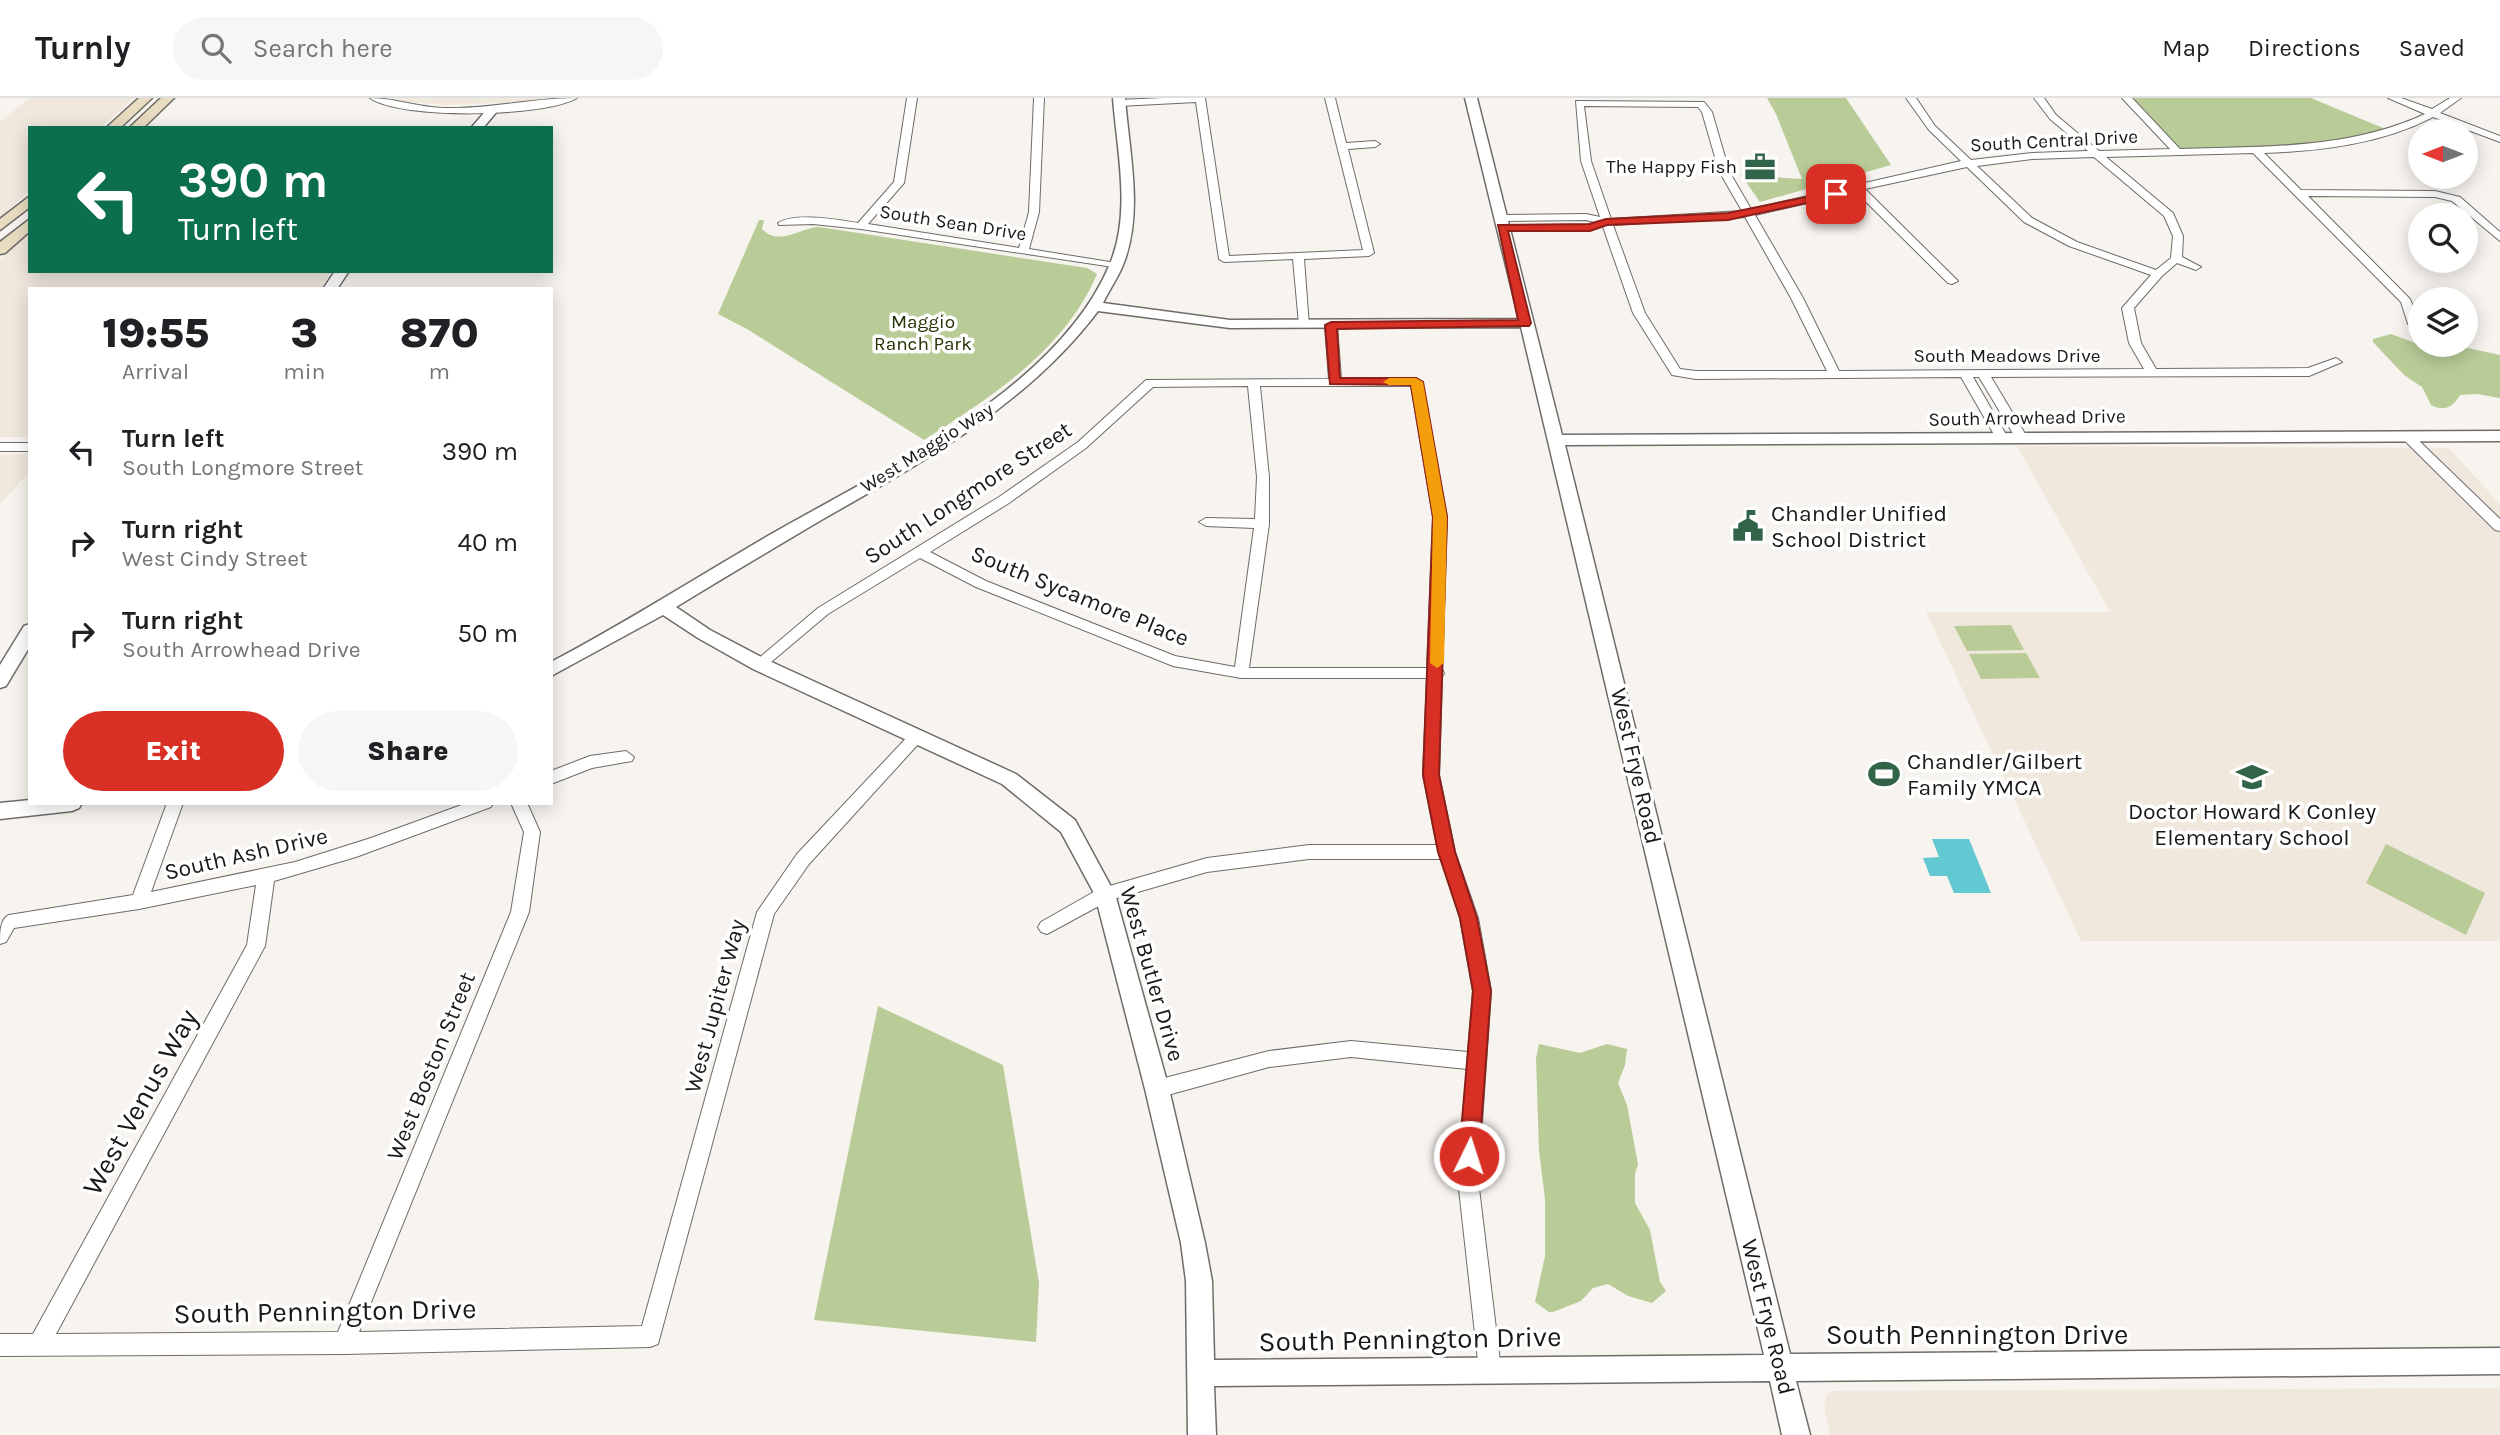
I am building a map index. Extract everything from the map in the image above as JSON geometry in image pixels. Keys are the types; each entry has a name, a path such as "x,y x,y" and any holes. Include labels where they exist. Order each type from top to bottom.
{"main road":[{"path":"114,126 146,98"},
{"path":"137,126 169,98"},
{"path":"0,226 28,202"},
{"path":"0,250 28,225"}],"street":[{"path":"375,98 396,107 425,110 520,108 572,98"},
{"path":"861,226 899,183 912,98"},
{"path":"1023,252 1034,212 1039,98"},
{"path":"1119,100 1200,99 1224,259 1369,253 1329,98"},
{"name":"West Frye Road","path":"1471,98 1614,674 1796,1435"},
{"path":"1911,98 1932,128 2012,206 2046,231 2073,244 2158,274"},
{"path":"2039,98 2053,117 2169,215 2178,236 2176,259 2158,274 2128,308 2132,340 2137,354 2153,373"},
{"path":"2127,98 2178,152"},
{"path":"2393,98 2500,139"},
{"name":"South Central Drive","path":"1501,223 1590,227 1606,222 1693,219 1748,213 1968,162 2032,156 2324,147 2395,133 2436,113 2456,98"},
{"name":"West Maggio Way","path":"553,669 968,424 1037,371 1094,306 1116,266 1127,214 1119,100"},
{"path":"1606,222 1586,161 1579,103 1701,104 1707,112 1724,172 1797,298 1835,374"},
{"path":"479,126 493,109"},
{"path":"1343,146 1376,144"},
{"path":"2256,150 2406,301 2408,307"},
{"path":"1858,188 1952,281"},
{"path":"2299,193 2435,194 2456,199 2500,238"},
{"name":"South Sean Drive","path":"783,223 813,221 861,226 1116,266"},
{"name":"South Meadows Drive","path":"1606,222 1639,313 1676,372 1696,375 2309,372 2336,362"},
{"path":"1298,257 1305,324"},
{"path":"2176,259 2196,267"},
{"path":"1094,306 1230,324 1525,323"},
{"path":"1331,325 1335,382"},
{"path":"1965,374 2002,438"},
{"path":"1983,374 2021,438"},
{"path":"1241,673 1261,549 1264,477 1254,382"},
{"name":"South Longmore Street","path":"759,664 823,611 1004,500 1082,445 1150,383 1416,382 1440,517 1437,673"},
{"name":"South Arrowhead Drive","path":"1554,440 2500,436"},
{"path":"2409,438 2500,527"},
{"path":"0,447 28,447"},
{"path":"1206,522 1262,524"},
{"name":"South Sycamore Place","path":"920,552 981,584 1173,661 1241,673 1437,673"},
{"name":"West Butler Drive","path":"662,606 704,634 759,664 1009,779 1068,826 1105,894 1157,1089 1197,1268 1203,1373 1202,1435"},
{"path":"0,681 28,633"},
{"path":"1437,673 1431,775 1447,852 1469,918 1482,991 1468,1180 1490,1370"},
{"name":"West Jupiter Way","path":"650,1336 766,912 803,859 916,737"},
{"path":"553,777 590,762 626,757"},
{"path":"0,811 54,805"},
{"path":"139,902 174,805"},
{"name":"South Ash Drive","path":"4,930 266,877 359,851 480,805"},
{"name":"West Boston Street","path":"344,1343 520,912 533,832 520,805"},
{"path":"1047,927 1105,894 1207,865 1309,852 1447,852"},
{"name":"West Venus Way","path":"38,1346 256,946 266,877"},
{"path":"1157,1089 1269,1059 1351,1049 1476,1061"},
{"name":"South Pennington Drive","path":"0,1345 344,1343 650,1336"},
{"name":"South Pennington Drive","path":"1203,1373 2500,1361"}],"shaded area":[{"path":"30,98 134,98 102,126 28,126 28,192 0,217 0,122"},
{"path":"393,98 551,98 445,105"},
{"path":"28,234 28,273 331,273 320,287 28,287 28,437 0,437 0,259"},
{"name":"Doctor Howard K Conley Elementary School","path":"2017,446 2449,448 2500,504 2500,941 2081,941 1926,612 2110,612"},
{"path":"28,454 28,473 0,504 0,455"},
{"path":"2500,1388 2500,1435 1830,1435 1824,1407 1826,1395 1832,1391"}],"green space":[{"path":"1767,98 1846,98 1891,165 1760,202 1741,175 1802,179"},
{"path":"2127,98 2311,98 2395,133 2324,147 2178,152"},
{"name":"Maggio Ranch Park","path":"759,220 764,220 762,229 775,236 782,237 819,227 1087,268 1097,274 1066,326 1046,349 1000,389 924,440 747,329 718,314"},
{"path":"2391,334 2408,340 2408,357 2478,357 2478,350 2500,355 2500,398 2477,394 2460,395 2448,407 2431,405 2422,387 2404,375 2373,339"},
{"path":"2011,625 2024,650 1967,651 1954,626"},
{"path":"2026,653 2040,678 1981,679 1969,654"},
{"path":"2386,844 2485,893 2466,935 2366,883"},
{"path":"878,1006 1003,1065 1039,1283 1036,1342 814,1320"},
{"path":"1539,1044 1580,1053 1607,1044 1627,1049 1625,1065 1618,1083 1627,1105 1638,1164 1635,1174 1635,1203 1650,1230 1660,1282 1666,1291 1652,1303 1628,1296 1608,1284 1593,1288 1581,1301 1553,1312 1535,1302 1545,1256 1545,1199 1539,1151 1536,1058"}],"water":[{"path":"1932,839 1969,839 1991,893 1954,893 1947,876 1930,876 1923,858 1939,857"}],"slow traffic":[{"path":"1389,382 1416,382 1440,517 1437,663"}],"place":[{"name":"The Happy Fish","path":"1760,167"},
{"name":"Chandler Unified School District","path":"1748,526"},
{"name":"Chandler/Gilbert Family YMCA","path":"1884,774"},
{"name":"Doctor Howard K Conley Elementary School","path":"2252,777"}],"route":[{"path":"1469,1156 1482,991 1469,918 1447,852 1431,775 1437,673 1440,517 1416,382 1335,382 1331,325 1525,323 1502,228 1590,227 1606,222 1649,222 1728,216 1774,209 1836,194"}]}
